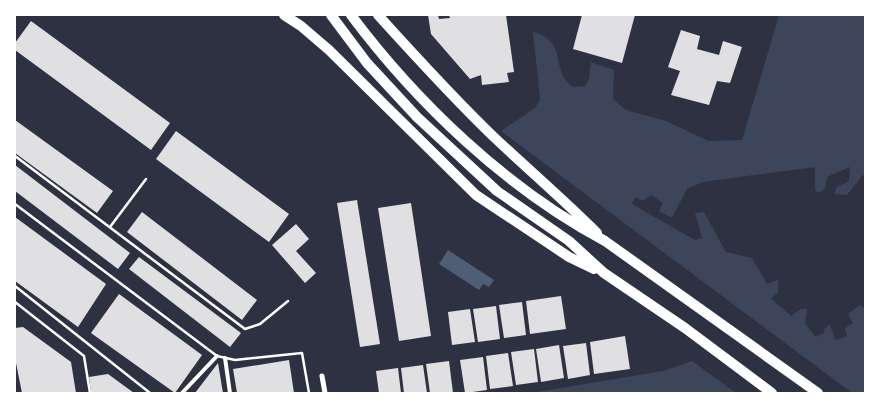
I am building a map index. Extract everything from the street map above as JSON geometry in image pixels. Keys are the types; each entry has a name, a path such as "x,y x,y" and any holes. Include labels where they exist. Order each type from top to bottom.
{"highway":[{"path":"284,15 301,26 328,50 476,195 501,214 569,257 604,273"},
{"path":"331,15 367,63 417,117 497,190 569,242 604,273 684,328 772,393"},
{"path":"351,15 379,52 465,141 522,188 574,224 605,240"},
{"path":"378,15 482,125 605,240 818,393"}],"street":[{"path":"182,393 218,356"},
{"path":"225,358 230,393"},
{"path":"322,376 325,393"}],"lane":[{"path":"15,156 245,328 260,324 288,301"},
{"path":"110,227 146,179"},
{"path":"15,204 218,356 235,360 302,352 309,393"},
{"path":"15,286 150,393"},
{"path":"15,302 84,356 90,393"}],"shaded area":[{"path":"779,15 865,15 865,176 863,175 847,195 835,194 835,191 836,188 849,181 850,167 827,177 825,189 818,193 815,190 815,167 703,182 687,189 672,218 659,211 663,203 651,195 643,201 635,197 632,204 695,240 702,238 695,213 704,212 726,252 752,258 767,284 778,280 778,293 771,298 791,316 801,309 807,309 805,324 816,337 824,333 824,329 830,324 835,340 847,336 845,328 853,323 848,314 860,305 865,308 865,393 852,393 501,131 535,108 540,99 533,32 551,42 556,49 562,73 573,87 585,86 589,79 591,62 614,70 613,99 626,110 666,121 709,141 742,140"},
{"path":"448,250 494,280 489,287 483,284 479,290 439,264"},
{"path":"692,361 736,393 531,393 663,371"}],"building":[{"path":"428,15 438,15 439,19 450,18 449,15 506,15 514,72 507,73 509,82 482,85 481,75 470,79 431,34"},
{"path":"582,15 635,15 622,63 573,49"},
{"path":"31,21 170,123 151,150 15,50 15,43"},
{"path":"681,30 700,36 697,49 719,55 723,41 742,47 730,83 717,81 709,105 671,95 680,71 668,67"},
{"path":"15,120 113,191 97,213 15,153"},
{"path":"176,131 289,214 269,242 156,159"},
{"path":"15,165 130,253 118,269 15,191"},
{"path":"357,200 380,344 360,347 337,203"},
{"path":"411,203 431,336 399,341 378,208"},
{"path":"142,212 257,300 242,320 127,232"},
{"path":"15,217 106,284 78,327 15,281"},
{"path":"296,224 309,239 296,251 316,273 305,283 272,245"},
{"path":"139,257 241,333 230,347 129,269"},
{"path":"119,294 202,355 175,393 91,333"},
{"path":"561,296 566,329 530,334 526,301"},
{"path":"522,302 526,335 504,338 499,305"},
{"path":"496,306 500,339 478,342 473,309"},
{"path":"470,309 475,342 452,345 448,312"},
{"path":"23,327 71,362 76,393 22,393 15,358 15,328"},
{"path":"625,336 630,369 594,374 590,342"},
{"path":"586,343 590,375 568,379 563,346"},
{"path":"559,345 564,378 541,382 536,349"},
{"path":"534,349 538,382 516,385 511,352"},
{"path":"508,353 513,386 490,389 486,356"},
{"path":"483,357 487,390 465,393 460,360"},
{"path":"289,360 294,393 237,393 233,369"},
{"path":"449,361 453,393 430,393 426,364"},
{"path":"218,363 223,393 195,393"},
{"path":"423,365 427,393 404,393 401,368"},
{"path":"398,368 401,393 379,393 376,371"},
{"path":"108,374 134,393 91,393 89,377"}]}
